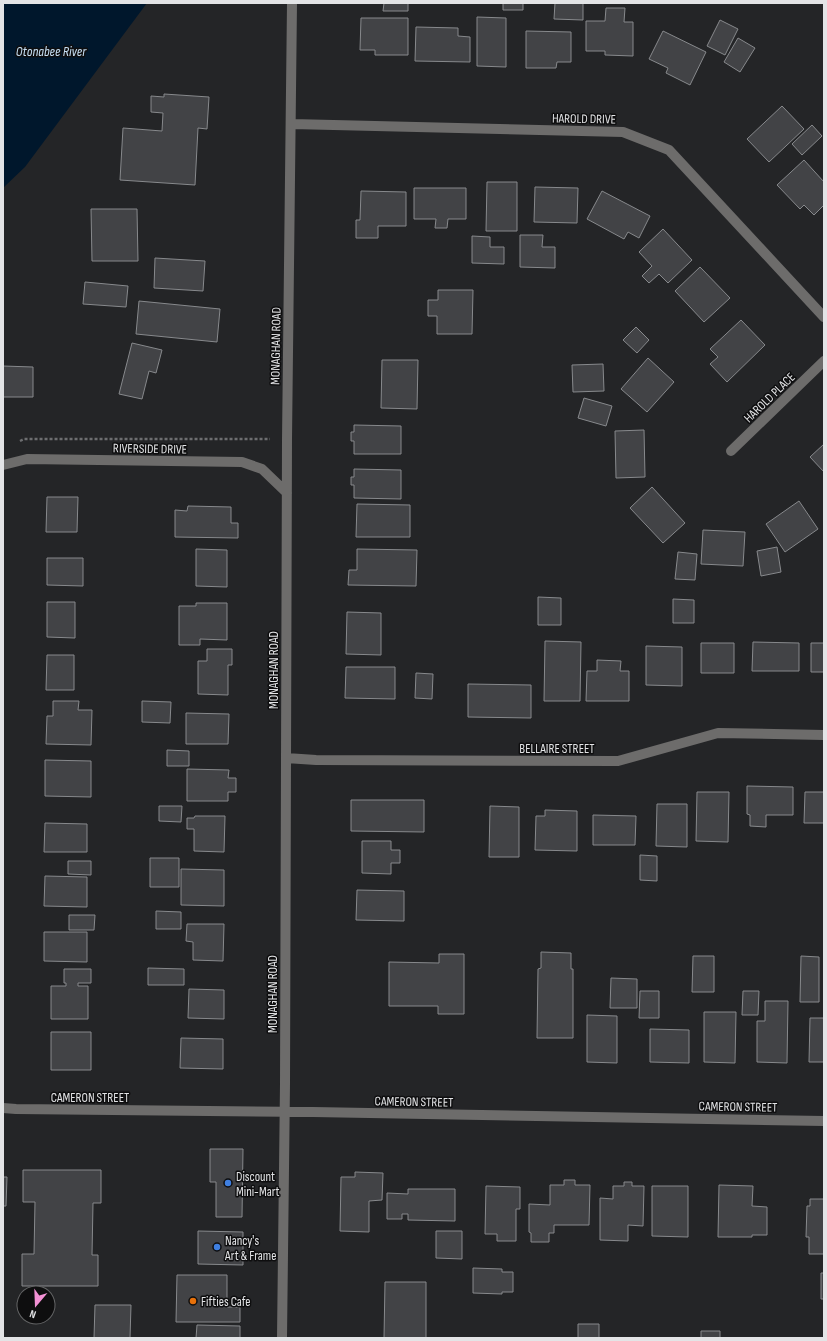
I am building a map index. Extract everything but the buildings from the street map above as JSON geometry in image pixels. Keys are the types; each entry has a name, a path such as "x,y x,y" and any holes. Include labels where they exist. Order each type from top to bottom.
{"street":[{"name":"MONAGHAN ROAD","path":"282,1338 286,758 286,493 292,124 292,3"},
{"name":"HAROLD DRIVE","path":"292,124 623,132 670,150 824,317"},
{"name":"HAROLD PLACE","path":"731,451 824,361"},
{"name":"RIVERSIDE DRIVE","path":"3,465 28,459 242,462 262,469 286,493"},
{"name":"BELLAIRE STREET","path":"286,758 316,760 618,761 718,733 824,735"},
{"name":"CAMERON STREET","path":"3,1108 824,1121"}],"path":[{"path":"18,442 24,439 287,440"}],"water":[{"name":"Otonabee River","path":"3,3 147,3 25,167 3,188"}],"place":[{"name":"Discount Mini-Mart","path":"228,1183"},
{"name":"Nancy's Art & Frame","path":"217,1247"},
{"name":"Fifties Cafe","path":"193,1301"}]}
